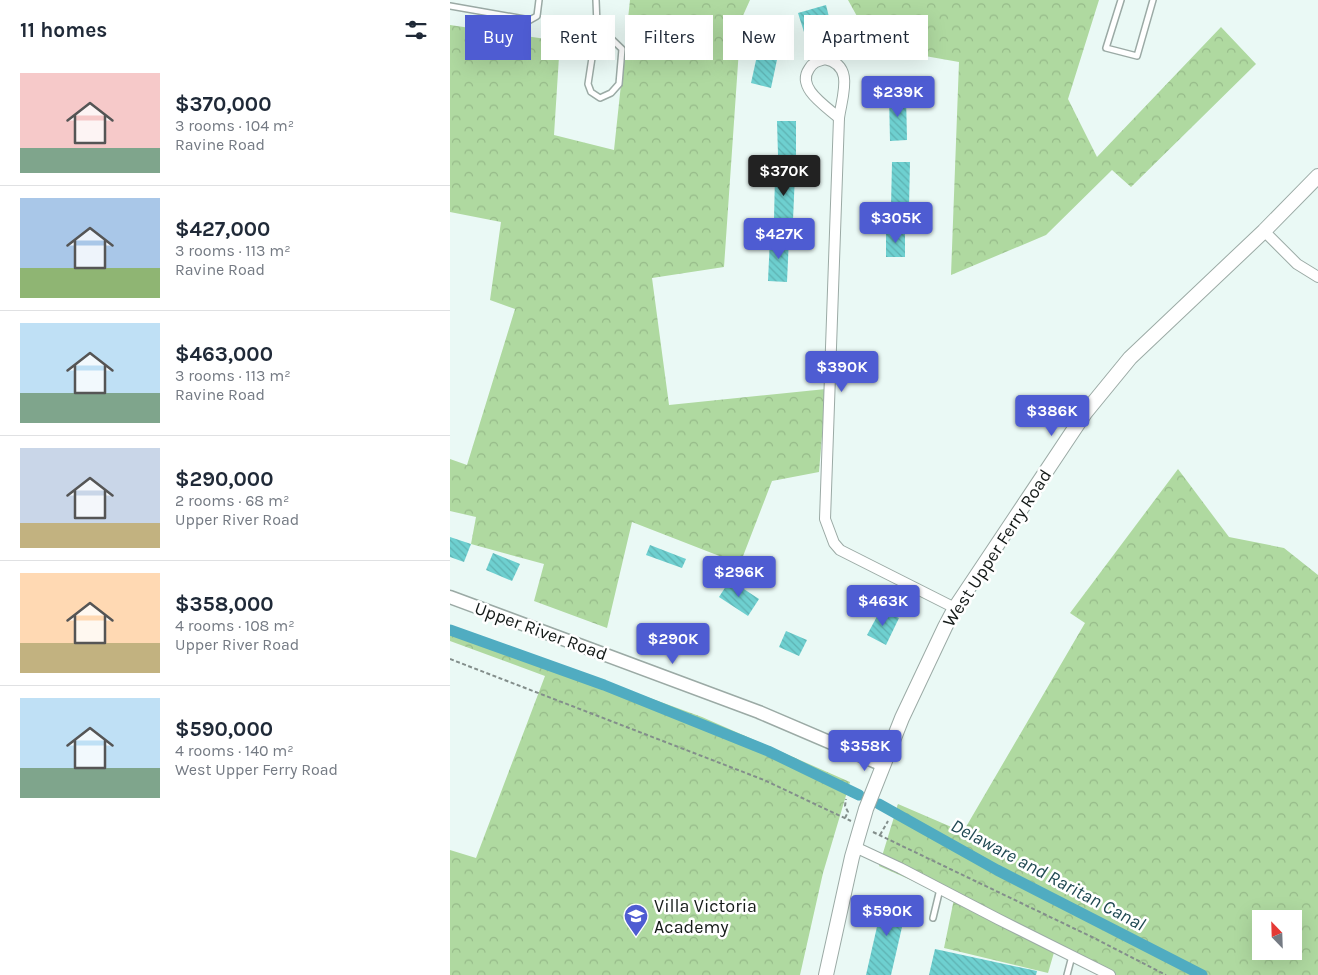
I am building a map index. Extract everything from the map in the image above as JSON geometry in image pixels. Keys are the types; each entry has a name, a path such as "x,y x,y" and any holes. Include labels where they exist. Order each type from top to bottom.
{"main road":[{"name":"West Upper Ferry Road","path":"826,975 855,847 860,810 873,790 902,718 954,608 1086,413 1130,358 1264,231 1318,176"}],"street":[{"path":"839,118 810,92 806,86 807,71 818,60 832,60 839,64 845,77 839,118 825,519 834,543 840,550 954,608"},
{"path":"1264,231 1297,264 1318,277"},
{"name":"Upper River Road","path":"450,597 759,712 883,766"},
{"path":"855,847 1110,975"}],"lane":[{"path":"450,6 530,20 537,16 539,0"},
{"path":"596,0 597,15"},
{"path":"1121,0 1106,48 1137,56 1153,0"},
{"path":"597,25 622,49 619,84 611,93 600,98 591,92 588,84 597,25"},
{"path":"932,918 940,888"},
{"path":"1067,975 1072,956"}],"path":[{"path":"450,659 764,780 845,818 848,812"},
{"path":"846,799 845,806 848,812"},
{"path":"848,812 860,810"},
{"path":"888,821 880,835 1094,938 1166,975"}],"green space":[{"path":"630,0 750,0 743,15 723,15 723,60 738,60 724,267 652,278 669,405 826,389 819,472 772,481 740,564 632,522 607,628 534,601 544,564 471,544 476,517 450,511 450,459 467,465 515,309 490,300 501,222 450,212 450,25 465,27 465,60 531,60 531,37 541,38 541,60 559,60 554,135 614,150 625,47 625,60 713,60 713,15 628,15"},
{"path":"848,0 1099,0 1068,99 1097,157 1221,27 1256,64 1131,187 1112,170 1046,235 951,275 959,62 928,57 928,15 856,15"},
{"path":"1178,469 1229,537 1284,548 1318,575 1318,975 1105,975 1055,949 1048,973 944,948 954,899 879,866 898,804 963,832 1085,623 1070,613"},
{"path":"450,625 702,717 850,782 823,873 800,975 450,975 450,850 476,858 545,676 450,641"}],"building":[{"path":"826,5 828,15 804,15 804,32 798,13"},
{"path":"756,60 777,60 771,88 751,83"},
{"path":"889,95 906,95 907,140 890,141"},
{"path":"777,121 796,121 796,155 778,155"},
{"path":"892,162 910,162 909,207 891,207"},
{"path":"775,174 795,174 793,220 774,220"},
{"path":"886,230 905,230 905,257 886,257"},
{"path":"770,238 789,238 787,282 768,281"},
{"path":"450,537 471,544 464,562 450,557"},
{"path":"650,545 686,559 682,568 646,555"},
{"path":"493,553 520,564 512,581 486,570"},
{"path":"730,580 759,599 748,616 719,597"},
{"path":"881,609 899,618 886,645 867,635"},
{"path":"786,631 807,640 799,656 779,647"},
{"path":"884,896 908,901 891,975 866,975"},
{"path":"935,949 1037,971 1036,975 929,975"}],"waterway":[{"name":"Delaware and Raritan Canal","path":"450,630 604,685 768,751 859,795"},
{"name":"Delaware and Raritan Canal","path":"879,804 997,870 1202,975"}],"place":[{"name":"Villa Victoria Academy","path":"636,937"}]}
